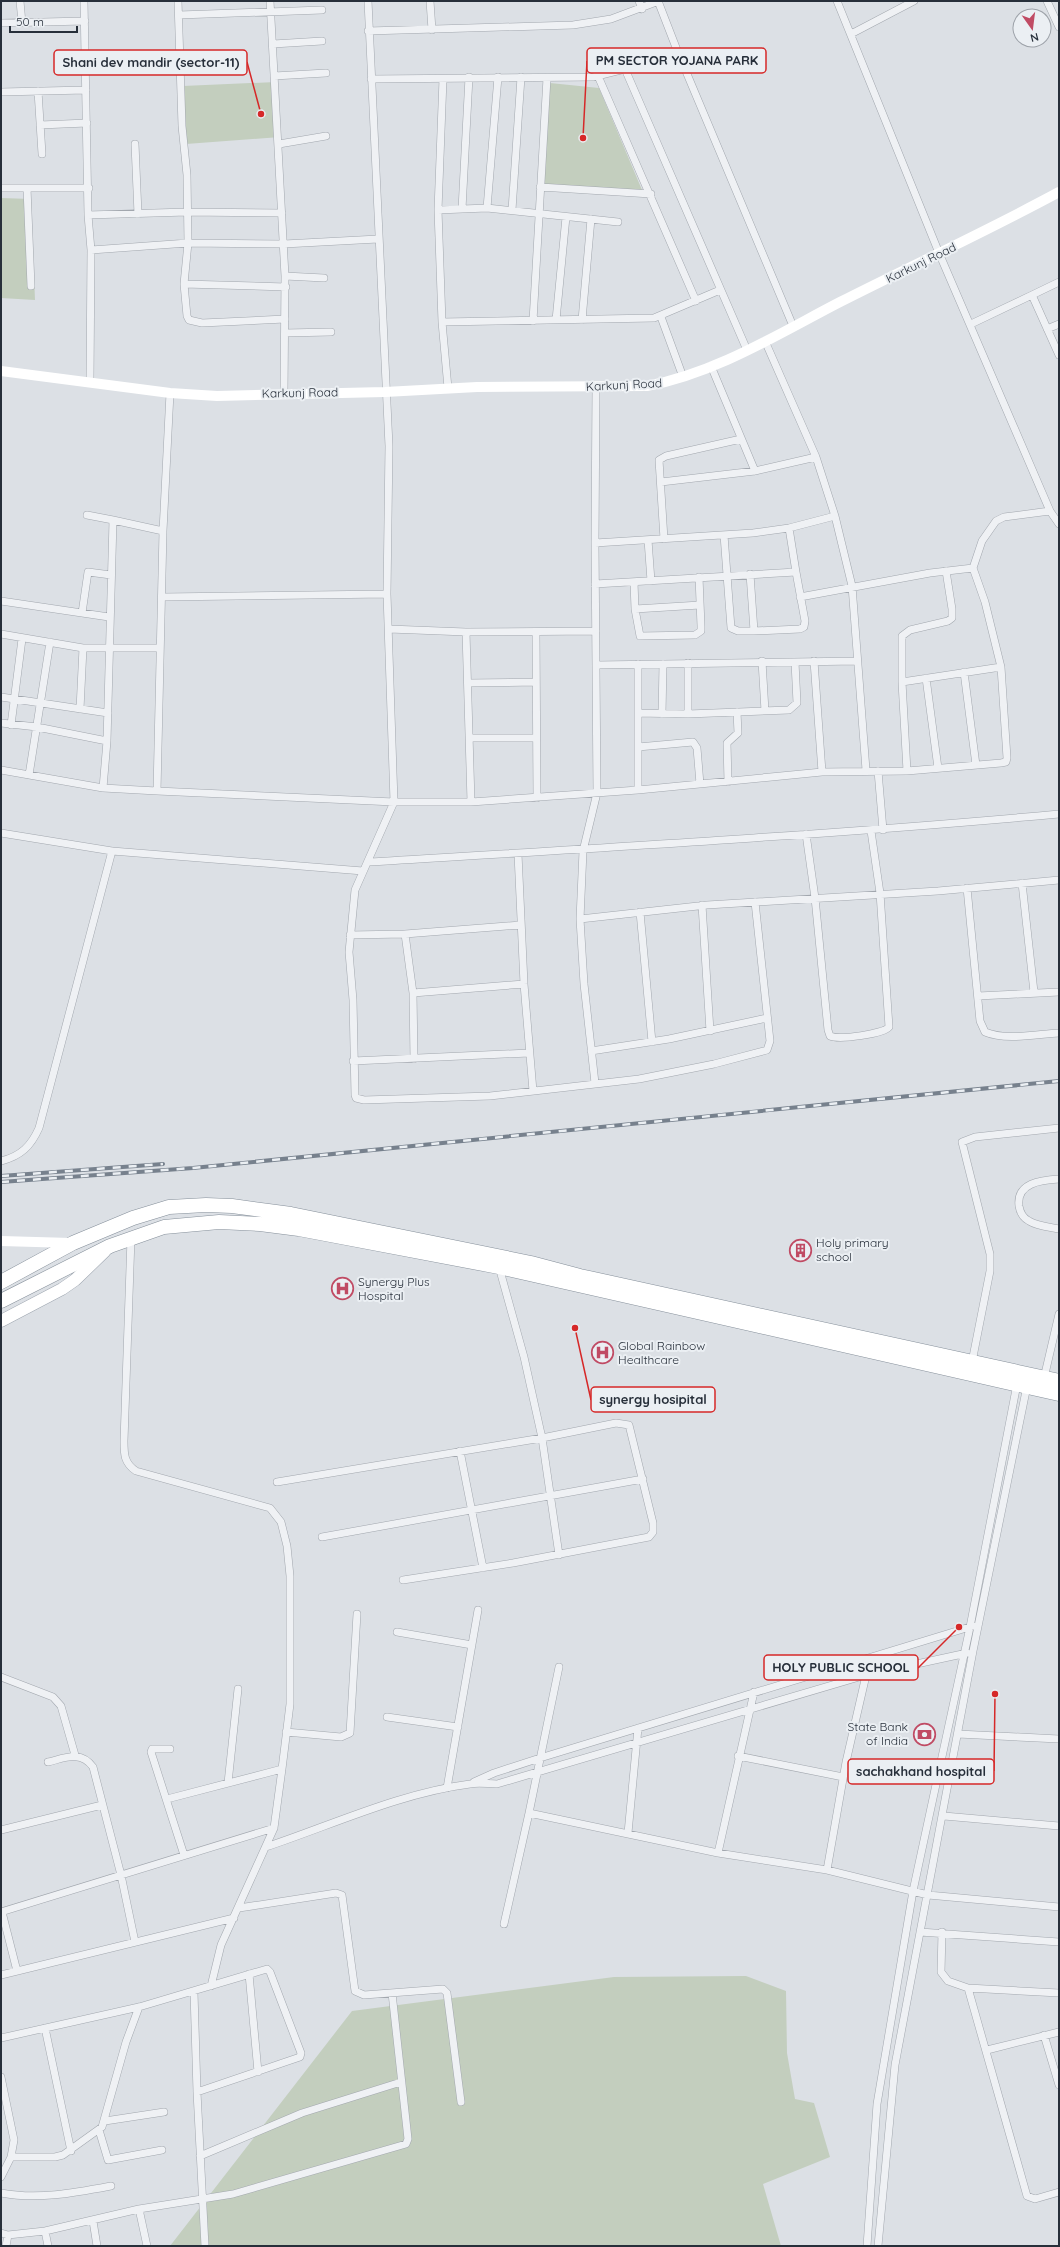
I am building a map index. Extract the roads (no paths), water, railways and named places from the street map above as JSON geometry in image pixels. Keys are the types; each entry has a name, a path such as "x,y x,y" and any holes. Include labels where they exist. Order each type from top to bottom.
{"highway":[{"path":"1,1282 73,1243 133,1218 169,1207 232,1206 284,1213 531,1263 580,1276 1059,1381"},
{"path":"1,1300 110,1246 164,1227 219,1222 260,1224 299,1229 498,1267 1059,1394"}],"main road":[{"path":"1,1321 62,1289 75,1280 110,1246"}],"street":[{"path":"20,1 22,23"},
{"path":"84,1 89,188 88,215 91,250 90,381"},
{"path":"178,1 188,243 184,284 187,316 189,320 193,322 285,319"},
{"path":"270,1 286,287 284,394"},
{"path":"368,1 368,32 385,392 389,446 387,594 394,802 355,890 349,952 353,1000 354,1092 356,1098 360,1100 490,1096 639,1079 761,1052 769,1046 755,902"},
{"path":"430,1 432,30"},
{"path":"639,1 642,9"},
{"path":"368,32 573,25 611,19 642,9 659,1 677,50 793,326"},
{"path":"837,1 939,253 971,324 1050,511 1059,524"},
{"path":"851,34 912,1"},
{"path":"1047,1 1059,27"},
{"path":"179,15 322,10"},
{"path":"1,23 85,21"},
{"path":"273,44 322,41"},
{"path":"371,79 443,79 469,77 547,78 598,76 625,69 677,50"},
{"path":"625,69 747,350"},
{"path":"274,76 326,73"},
{"path":"598,76 651,194 696,301"},
{"path":"462,208 469,77"},
{"path":"487,208 498,77"},
{"path":"512,210 521,77"},
{"path":"533,321 547,78"},
{"path":"443,79 438,210 442,322 448,388"},
{"path":"1,92 86,90"},
{"path":"38,91 42,154"},
{"path":"40,125 87,123"},
{"path":"279,144 326,136"},
{"path":"135,144 138,214"},
{"path":"540,187 651,194"},
{"path":"1,188 89,188"},
{"path":"27,188 31,286"},
{"name":"Karkunj Road","path":"1,371 90,381 170,393 217,396 385,392 448,388 647,386 683,377 747,350 1059,192"},
{"path":"438,210 487,208 618,222"},
{"path":"88,215 187,212 282,213"},
{"path":"556,320 566,217"},
{"path":"582,320 591,219"},
{"path":"91,250 188,243 284,244 378,240"},
{"path":"285,276 324,278"},
{"path":"971,324 1059,282"},
{"path":"184,284 286,287"},
{"path":"442,322 661,317 720,290"},
{"path":"1032,295 1059,356"},
{"path":"661,317 683,377"},
{"path":"1048,330 1059,324"},
{"path":"285,333 331,332"},
{"path":"765,341 816,457 835,516 852,586 866,770"},
{"path":"711,366 755,471"},
{"path":"596,387 595,584 597,665 597,793 583,851 580,919 584,984 596,1083"},
{"path":"157,791 163,531 170,393"},
{"path":"664,539 658,466 661,458 741,439"},
{"path":"660,482 755,471 816,457"},
{"path":"1,770 103,788 394,802 471,802 638,790 822,772 866,770 907,771 1006,762 1001,667 985,602 973,568 982,541 996,521 1004,517 1050,511"},
{"path":"87,515 163,531"},
{"path":"595,543 724,535 789,528 835,516"},
{"path":"103,788 107,742 108,649 113,520"},
{"path":"724,535 731,628 738,631 800,629 804,627 805,621 789,528"},
{"path":"648,540 651,581"},
{"path":"800,597 852,586 973,568"},
{"path":"907,771 902,682 902,640 904,633 948,621 952,618 946,571"},
{"path":"82,613 88,572 111,574"},
{"path":"595,584 796,572"},
{"path":"750,574 754,631"},
{"path":"634,582 635,609 640,636 695,634 701,631 699,577"},
{"path":"162,597 387,594"},
{"path":"1,601 109,617"},
{"path":"635,609 700,605"},
{"path":"389,629 466,632 596,631"},
{"path":"466,632 471,802"},
{"path":"536,632 537,798"},
{"path":"1,634 22,639 82,648 160,648"},
{"path":"11,724 22,639"},
{"path":"29,775 50,642"},
{"path":"80,709 82,648"},
{"path":"597,665 762,661 857,661"},
{"path":"762,661 765,711"},
{"path":"638,713 688,714 789,710 796,703 795,662"},
{"path":"814,662 822,772"},
{"path":"688,663 688,714"},
{"path":"638,664 638,790"},
{"path":"662,714 663,664"},
{"path":"902,682 1001,667"},
{"path":"964,672 976,764"},
{"path":"926,678 938,768"},
{"path":"468,683 536,682"},
{"path":"1,697 108,714"},
{"path":"728,782 727,743 738,733 737,712"},
{"path":"1,723 37,727 107,742"},
{"path":"470,738 536,738"},
{"path":"638,747 693,742 697,748 700,784"},
{"path":"878,771 883,830"},
{"path":"368,862 583,851 806,834 871,831 1059,814"},
{"path":"806,834 815,898 828,1030 830,1036 839,1038 882,1032 889,1027 880,893 871,831"},
{"path":"1,833 112,851 363,871"},
{"path":"1,1161 24,1152 33,1141 39,1128 112,851"},
{"path":"518,854 524,984 533,1091"},
{"path":"580,919 702,906 967,888 1059,880"},
{"path":"1022,883 1034,992"},
{"path":"967,888 980,1021 985,1032 1010,1036 1059,1033"},
{"path":"702,906 710,1031"},
{"path":"640,912 652,1042"},
{"path":"350,935 405,934 521,925"},
{"path":"405,934 413,993 414,1059"},
{"path":"413,993 524,984"},
{"path":"978,996 1034,992 1059,992"},
{"path":"591,1051 652,1042 767,1018"},
{"path":"353,1061 529,1053"},
{"path":"972,1362 990,1271 990,1254 962,1142 975,1137 1059,1128"},
{"path":"1059,1179 1040,1182 1025,1187 1020,1192 1018,1199 1019,1209 1028,1221 1059,1229"},
{"path":"131,1238 124,1456 128,1466 136,1472 270,1508 281,1522 287,1546 290,1576 290,1704 274,1828 239,1908 221,1944 211,1986"},
{"path":"1,1241 73,1243"},
{"path":"498,1267 524,1357 542,1438 559,1555"},
{"path":"1044,1378 1059,1314"},
{"path":"878,2246 895,2065 944,1816 1022,1385"},
{"path":"867,2246 877,2104 914,1891 963,1654 1022,1385"},
{"path":"277,1482 542,1438 616,1423 629,1425 654,1523 653,1532 649,1537 559,1555 403,1580"},
{"path":"460,1451 483,1568"},
{"path":"322,1537 472,1512 643,1479"},
{"path":"447,1788 478,1610"},
{"path":"286,1732 341,1737 350,1732 357,1614"},
{"path":"266,1847 392,1804 447,1788 472,1783 494,1773 540,1758 980,1623"},
{"path":"397,1632 472,1645"},
{"path":"472,1783 498,1784 637,1741 750,1710 866,1675 973,1651"},
{"path":"827,1870 843,1777 870,1658"},
{"path":"504,1924 529,1813 559,1667"},
{"path":"1,1677 53,1696 58,1700 75,1755"},
{"path":"228,1783 238,1689"},
{"path":"718,1853 738,1756 754,1692"},
{"path":"387,1716 458,1727"},
{"path":"628,1833 638,1728"},
{"path":"958,1734 1059,1739"},
{"path":"170,1749 155,1748 151,1750 184,1855"},
{"path":"48,1762 75,1755 86,1760 93,1767 121,1874 135,1942"},
{"path":"738,1756 843,1777"},
{"path":"167,1799 282,1769"},
{"path":"1,1830 102,1805"},
{"path":"529,1813 718,1853 827,1870 928,1895 1059,1907"},
{"path":"944,1816 1059,1826"},
{"path":"17,1971 1,1912 274,1828"},
{"path":"239,1908 336,1893 342,1895 355,1991 364,1995 416,1990 445,1991 461,2102"},
{"path":"1,1974 234,1918"},
{"path":"920,1932 942,1932 1059,1942"},
{"path":"942,1932 942,1975 948,1981 968,1988 1059,1993"},
{"path":"1,2038 139,2007 194,1992 267,1969 270,1972 301,2054 297,2060 197,2092"},
{"path":"249,1974 258,2072"},
{"path":"968,1988 987,2050 1027,2196 1035,2198 1059,2192"},
{"path":"194,1992 197,2092 205,2246"},
{"path":"6,2246 4,2234 45,2231 139,2209 202,2197 233,2194 406,2144 408,2139 392,1993"},
{"path":"11,2157 55,2157 71,2151 99,2130 105,2121 126,2042 139,2007"},
{"path":"45,2028 71,2151"},
{"path":"987,2050 1059,2032"},
{"path":"1044,2035 1059,2085"},
{"path":"1,2077 14,2140 11,2157 1,2177"},
{"path":"200,2156 315,2108 401,2082"},
{"path":"105,2121 164,2112"},
{"path":"99,2130 108,2160 162,2150"},
{"path":"1,2193 20,2197 54,2195 111,2186"},
{"path":"139,2209 147,2246"},
{"path":"92,2221 97,2246"},
{"path":"45,2231 48,2246"}],"railway":[{"path":"1,1182 193,1168 1059,1081"},
{"path":"1,1176 163,1164"}],"place":[{"name":"Shani dev mandir (sector-11)","path":"261,114"},
{"name":"PM SECTOR YOJANA PARK","path":"583,138"},
{"name":"Holy primary school","path":"801,1250"},
{"name":"Synergy Plus Hospital","path":"342,1289"},
{"name":"synergy hosipital","path":"575,1328"},
{"name":"Global Rainbow Healthcare","path":"602,1353"},
{"name":"HOLY PUBLIC SCHOOL","path":"959,1627"},
{"name":"sachakhand hospital","path":"995,1694"},
{"name":"State Bank of India","path":"924,1734"}]}
